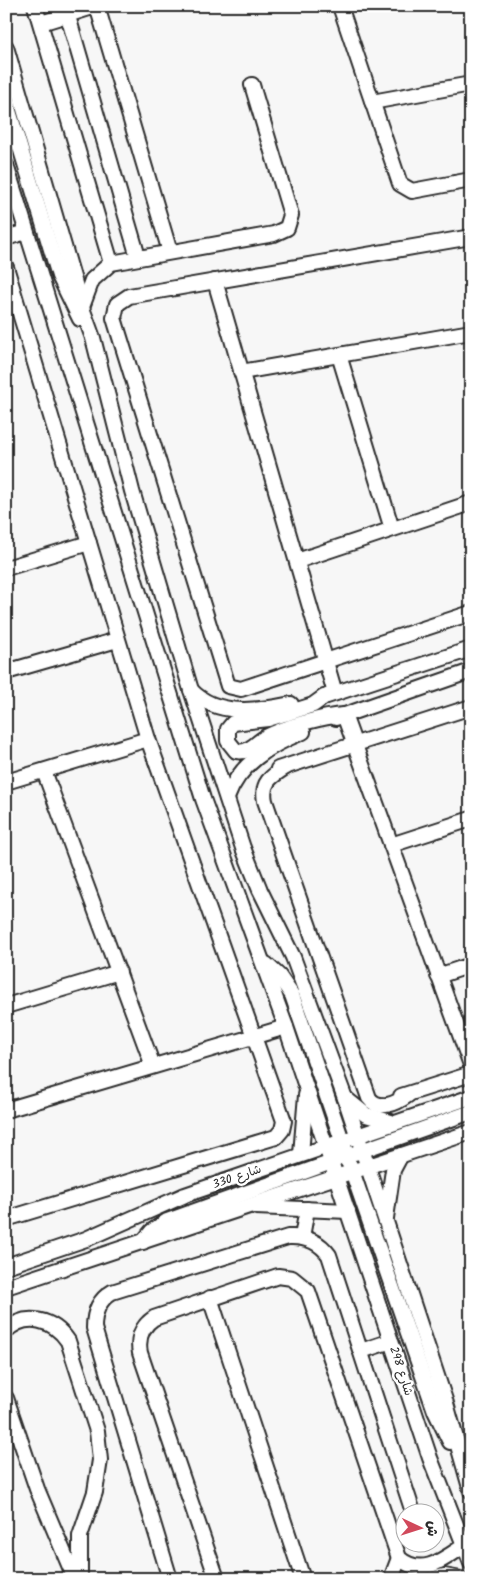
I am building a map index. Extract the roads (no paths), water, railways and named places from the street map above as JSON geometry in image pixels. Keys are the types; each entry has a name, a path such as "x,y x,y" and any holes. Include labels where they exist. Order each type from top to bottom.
{"street":[{"path":"36,6 111,263"},
{"path":"40,22 66,10 96,6 170,252"},
{"path":"344,7 397,179 403,187 412,191 471,180"},
{"path":"66,10 138,257"},
{"path":"6,47 13,93 93,338 132,491 191,690 254,875 294,957 345,1098 347,1153"},
{"path":"372,102 471,84"},
{"path":"82,308 92,280 111,263 279,233 289,224 291,215 252,85"},
{"path":"6,101 59,276 75,312 93,338"},
{"path":"6,164 203,799 263,961 326,1146"},
{"path":"6,238 26,232"},
{"path":"471,237 124,298 116,304 114,318 226,683 232,689 241,689 471,613"},
{"path":"6,267 148,739 284,1116 284,1126 279,1134 6,1219"},
{"path":"215,281 326,661 329,695"},
{"path":"242,372 471,332"},
{"path":"339,355 392,529"},
{"path":"297,561 471,503"},
{"path":"6,568 89,543"},
{"path":"6,672 117,640"},
{"path":"191,690 197,697 212,706 239,710 279,706 329,695 471,649"},
{"path":"227,798 236,778 254,760 294,736 344,714 471,671"},
{"path":"329,695 315,704 268,719 233,723 227,733 230,746 236,751 246,751 268,736 325,717 344,714"},
{"path":"471,707 286,767 272,776 264,787 264,797 269,817 369,1098 378,1105 396,1102 408,1095 471,1074"},
{"path":"344,714 471,1064"},
{"path":"6,782 148,739"},
{"path":"44,771 153,1066"},
{"path":"391,845 471,819"},
{"path":"263,961 279,976 292,995 435,1411 461,1462"},
{"path":"438,976 471,965"},
{"path":"6,1006 118,972"},
{"path":"6,1110 286,1027"},
{"path":"301,1154 307,1089"},
{"name":"شارع 330","path":"6,1288 336,1176 347,1153 392,1122 471,1097"},
{"path":"345,1098 366,1115 392,1122"},
{"path":"142,1242 157,1227 172,1218 347,1153 471,1112"},
{"name":"شارع 330","path":"6,1266 86,1239 186,1195 326,1146 347,1153 367,1166 471,1132"},
{"path":"385,1222 393,1170 401,1155"},
{"path":"367,1166 445,1400 471,1492"},
{"name":"شارع 298","path":"336,1176 430,1458 471,1564"},
{"path":"248,1206 348,1211"},
{"path":"302,1237 307,1209"},
{"path":"170,1579 94,1328 98,1307 112,1292 288,1237 302,1237 315,1242 329,1255 410,1502"},
{"path":"218,1579 139,1347 143,1329 154,1318 278,1276 292,1278 308,1291 399,1558 391,1579"},
{"path":"210,1298 303,1579"},
{"path":"6,1331 20,1322 31,1320 52,1325 61,1332 68,1341 97,1431 100,1460 99,1476 80,1536 80,1579"},
{"path":"361,1351 391,1341"},
{"path":"6,1398 37,1489 75,1579"},
{"path":"399,1558 414,1567 426,1567 438,1563 465,1545"},
{"path":"439,1578 461,1579"}]}
